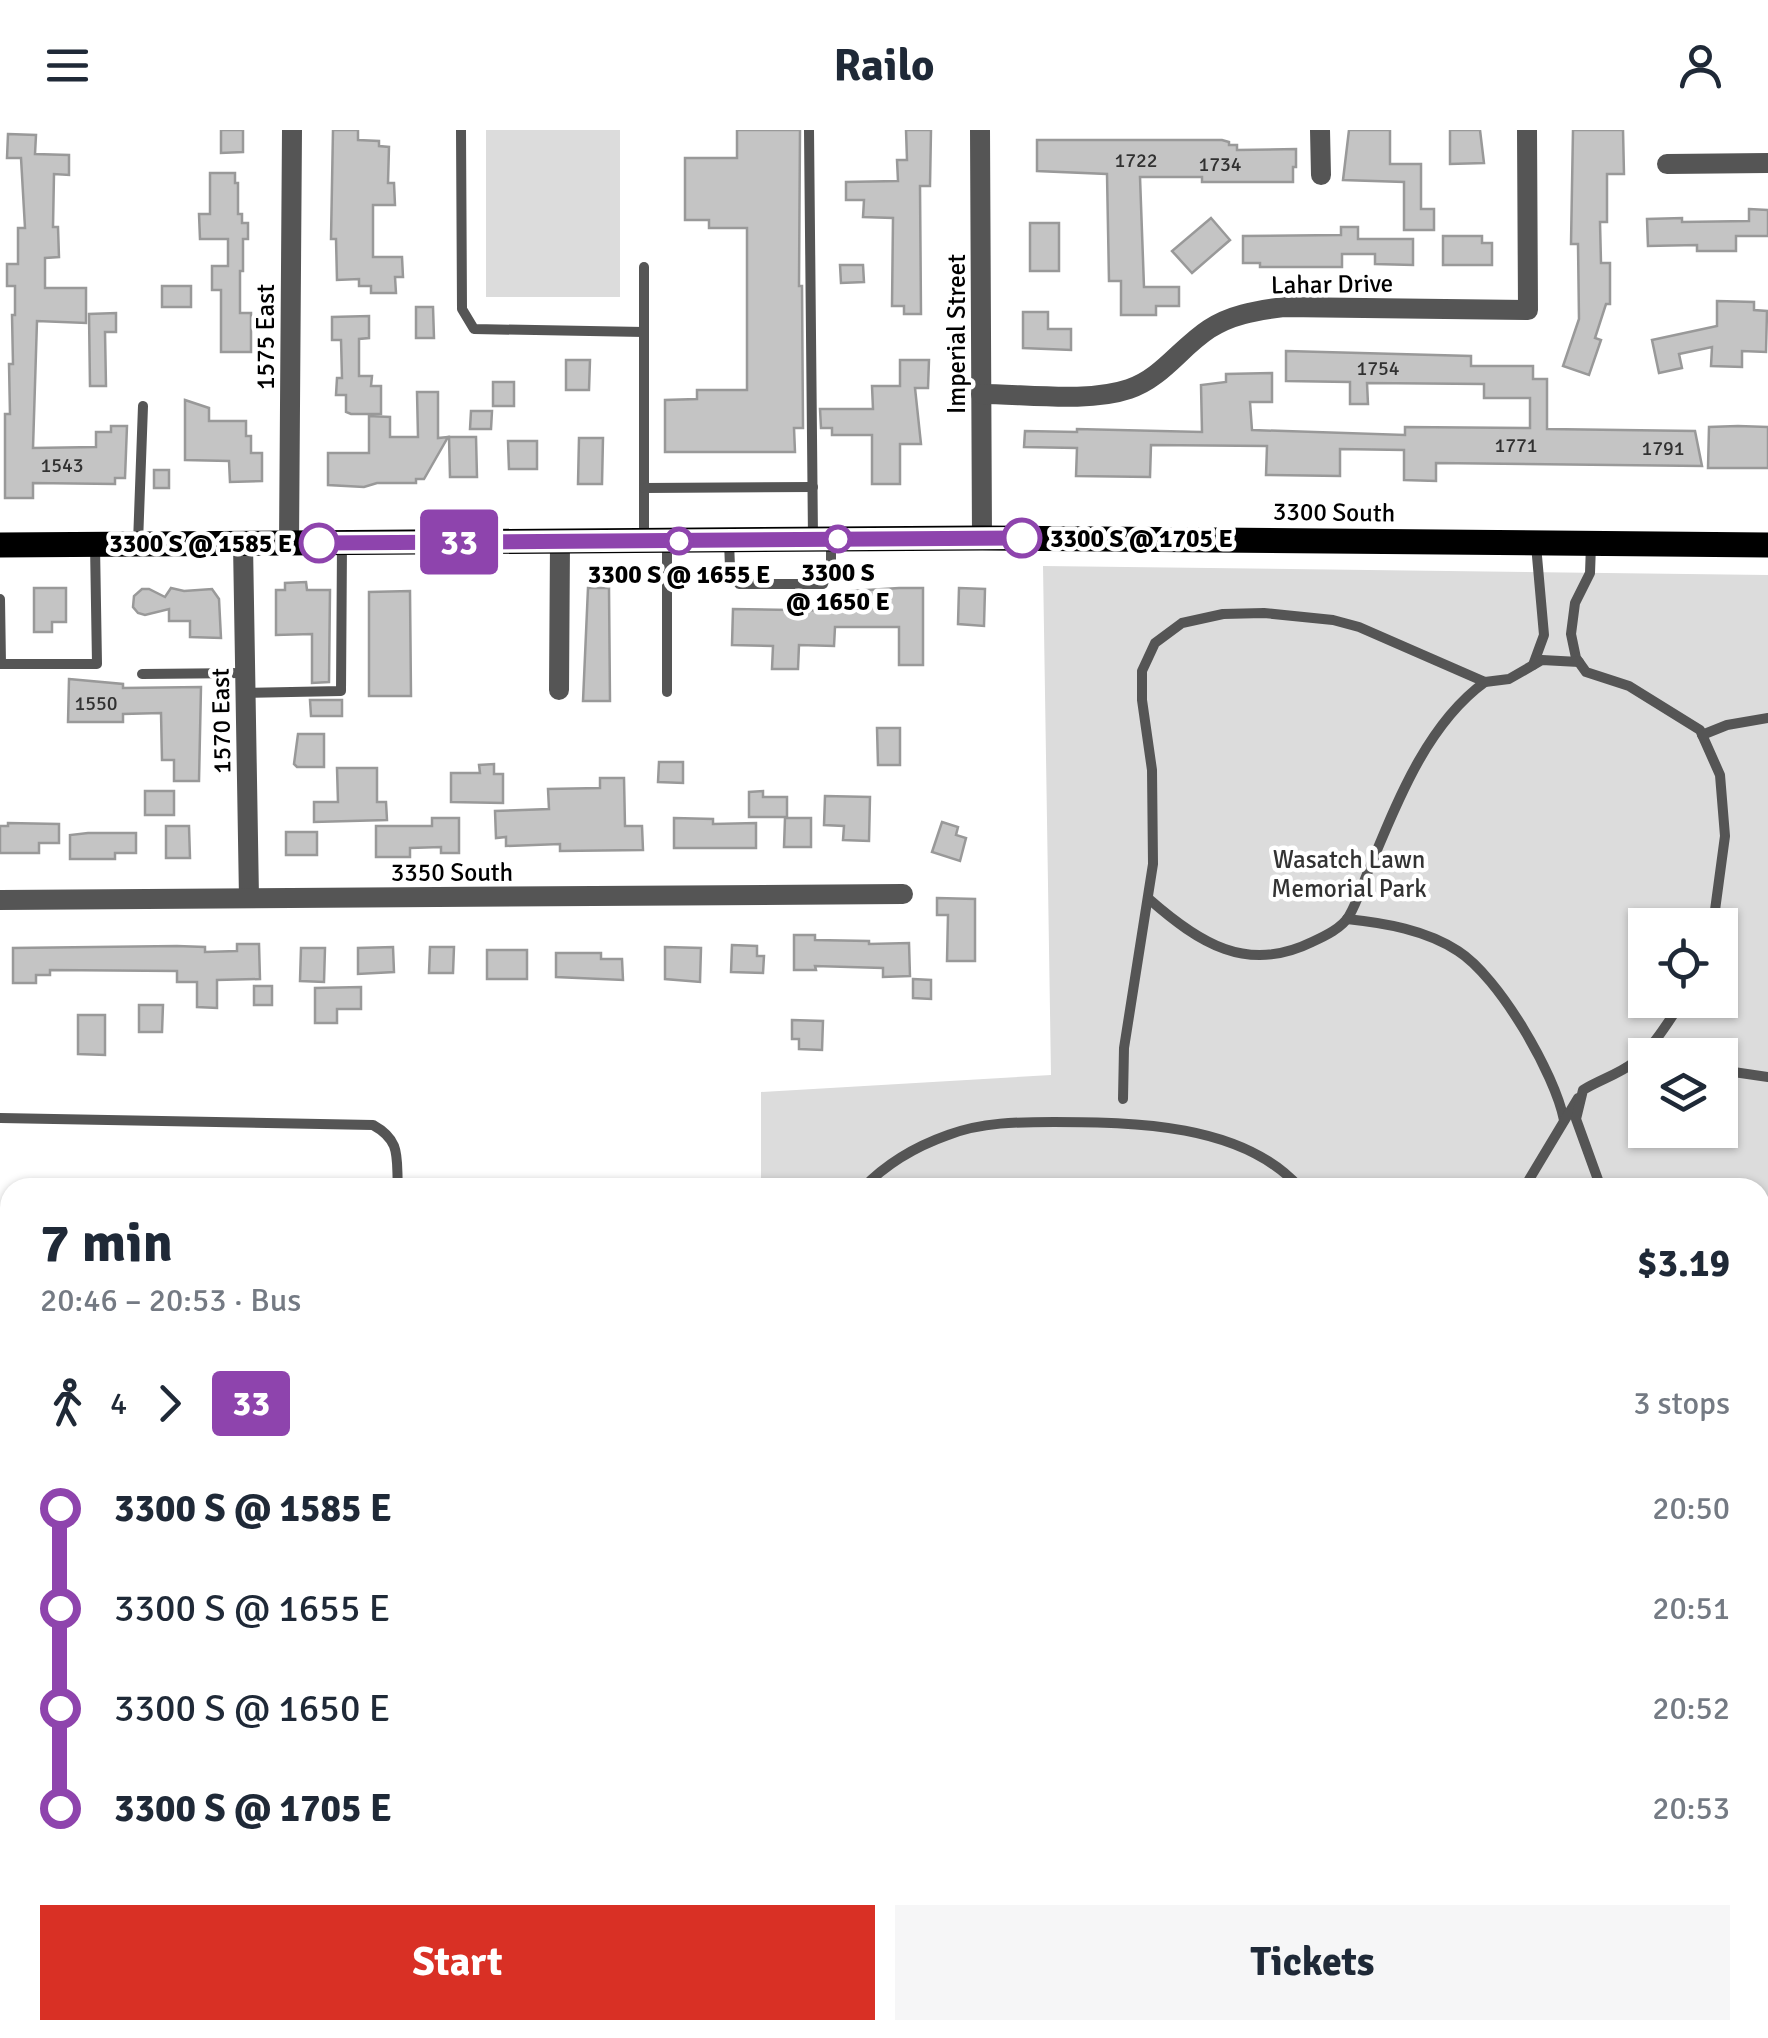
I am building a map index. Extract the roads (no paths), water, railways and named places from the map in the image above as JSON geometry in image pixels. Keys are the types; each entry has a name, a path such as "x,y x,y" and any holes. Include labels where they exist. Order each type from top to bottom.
{"main road":[{"name":"3300 South","path":"0,545 982,538 1768,545"}],"street":[{"name":"1575 East","path":"289,544 292,130"},
{"name":"Imperial Street","path":"980,130 982,538"},
{"path":"1320,130 1320,175"},
{"name":"Lahar Drive","path":"982,394 1092,395 1127,390 1152,378 1206,330 1254,311 1528,310 1527,130"},
{"path":"1667,164 1768,163"},
{"path":"558,690 560,542"},
{"name":"1570 East","path":"243,544 249,898"},
{"name":"3350 South","path":"0,900 904,894"}],"lane":[{"path":"460,130 462,309 474,329 644,332"},
{"path":"730,540 730,567 738,584 823,584 831,564 822,540 813,487 810,130"},
{"path":"644,266 644,488 656,542 667,692"},
{"path":"138,544 144,406"},
{"path":"644,488 813,487"},
{"path":"142,674 341,691 342,543"},
{"path":"0,599 1,664 97,664 95,544"},
{"path":"1532,666 1544,634 1536,544"},
{"path":"1591,544 1590,573 1575,602 1573,618 1572,634 1579,662 1586,672 1629,686 1700,730 1720,775 1725,836 1715,908"},
{"path":"1123,1099 1126,1032 1153,864 1152,770 1142,670 1154,643 1182,623 1223,614 1264,613 1333,620 1404,645 1485,682"},
{"path":"1149,899 1198,939 1255,957 1294,951 1326,935 1348,919 1394,811 1429,746 1466,696 1485,682 1510,679 1542,660 1579,662"},
{"path":"1702,735 1726,725 1768,718"},
{"path":"1348,919 1419,932 1462,953 1518,1019 1560,1097 1564,1120"},
{"path":"1530,1178 1583,1090 1628,1066"},
{"path":"1738,1072 1768,1076"},
{"path":"1583,1090 1576,1119 1597,1178"},
{"path":"0,1118 373,1125 389,1134 396,1152 397,1178"},
{"path":"876,1178 902,1157 949,1134 1006,1122 1103,1120 1165,1126 1219,1138 1264,1160 1287,1178"}],"place":[{"name":"3300 S @ 1705 E","path":"1022,538"},
{"name":"3300 S @ 1650 E","path":"838,539"},
{"name":"3300 S @ 1655 E","path":"679,541"},
{"name":"3300 S @ 1585 E","path":"319,543"}],"park label":[{"name":"Wasatch Lawn Memorial Park","path":"1349,874"}]}
